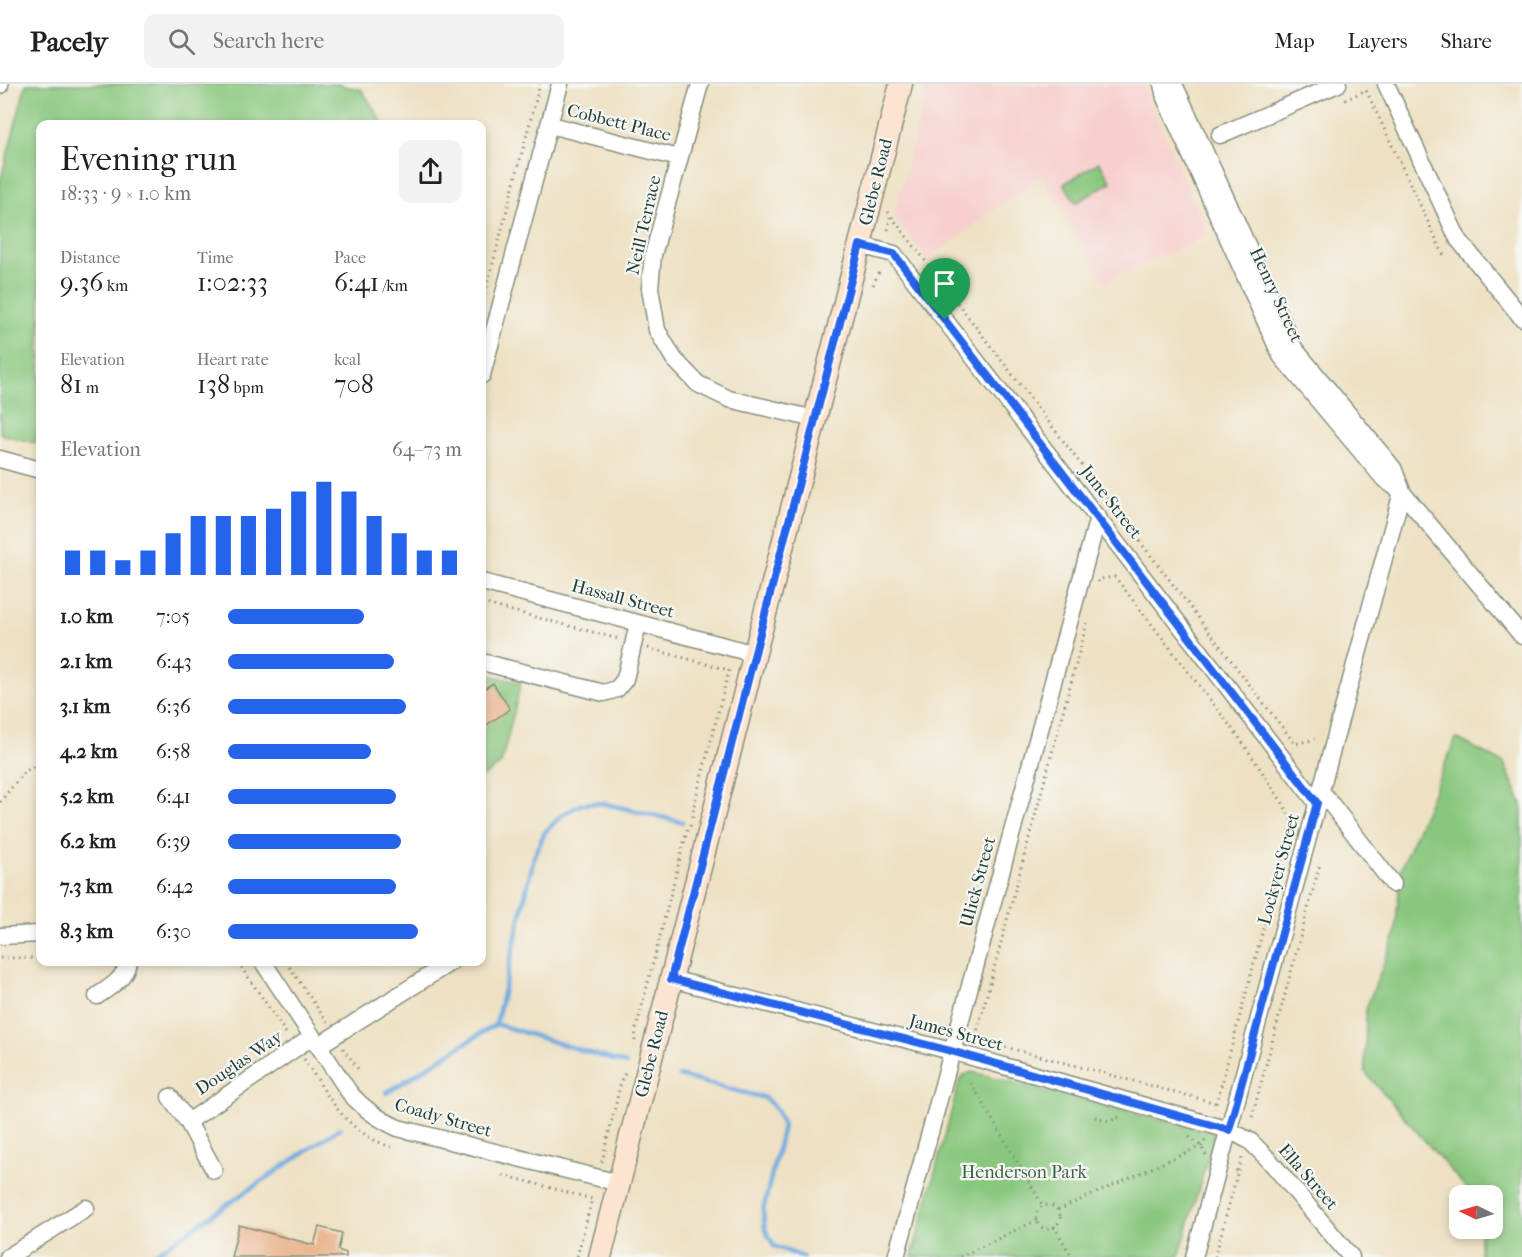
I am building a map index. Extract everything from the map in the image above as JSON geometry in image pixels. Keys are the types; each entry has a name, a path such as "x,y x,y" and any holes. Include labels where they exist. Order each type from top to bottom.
{"main road":[{"name":"Glebe Road","path":"600,1257 901,84"}],"street":[{"path":"486,360 560,84"},
{"name":"Neill Terrace","path":"699,84 653,255 650,288 657,330 674,359 698,384 729,399 815,419"},
{"name":"Henry Street","path":"1162,84 1165,98 1281,356 1384,479 1402,492 1522,636"},
{"name":"Henry Street","path":"1174,84 1294,348 1393,468 1402,492"},
{"path":"1220,135 1338,84"},
{"path":"1386,84 1458,240 1522,318"},
{"name":"Cobbett Place","path":"550,125 679,158"},
{"name":"June Street","path":"860,245 894,254 1319,797 1393,884"},
{"path":"0,459 36,469"},
{"name":"Lockyer Street","path":"1194,1257 1402,492"},
{"name":"Ulick Street","path":"896,1257 1098,517"},
{"name":"Hassall Street","path":"486,583 755,654"},
{"path":"486,663 604,693 617,689 625,679 638,624"},
{"path":"0,936 36,934"},
{"path":"98,996 117,982 127,966"},
{"name":"Coady Street","path":"266,966 358,1104 381,1120 398,1128 619,1183"},
{"name":"Douglas Way","path":"188,1122 296,1048 335,1035 445,966"},
{"name":"James Street","path":"671,979 951,1051 1229,1130"},
{"name":"Douglas Way","path":"170,1097 188,1122 214,1170"},
{"name":"Ella Street","path":"1229,1130 1250,1141 1269,1160 1351,1257"},
{"path":"8,1257 86,1208"}],"path":[{"path":"486,290 540,84"},
{"path":"1366,90 1445,258"},
{"path":"890,203 888,213 890,216 1295,744 1315,739"},
{"path":"888,230 890,216"},
{"path":"873,285 879,272"},
{"path":"1096,589 1099,579 1115,577 1241,740 1284,805 1292,822 1215,1108"},
{"path":"486,604 625,641"},
{"path":"1088,618 975,1039 1216,1103"},
{"path":"643,647 729,670"},
{"path":"634,1047 638,1019 687,831 693,822 693,809 731,664"},
{"path":"0,802 26,771 35,766"},
{"path":"1252,1118 1320,864"},
{"path":"0,958 36,958"},
{"path":"241,966 346,1120 362,1134 391,1148"},
{"path":"289,966 358,1069"},
{"path":"601,1164 622,1078 628,1070"},
{"path":"970,1083 1043,1206"},
{"path":"1095,1117 1110,1121 1121,1116 1131,1119"},
{"path":"1182,1134 1192,1138 1201,1146"},
{"path":"1058,1210 1201,1146 1207,1138"},
{"path":"1215,1257 1242,1158"},
{"path":"1229,1169 1238,1171"},
{"path":"503,1175 593,1197 577,1257"},
{"path":"1049,1205 1058,1210 1059,1221 1054,1226 1044,1228 1037,1220 1038,1210 1043,1206 1049,1205"},
{"path":"960,1257 1037,1220"},
{"path":"1054,1226 1072,1257"}],"shaded area":[{"path":"928,84 1142,84 1209,235 1104,282 1042,175 928,260 894,217"}],"green space":[{"path":"26,84 338,84 362,90 381,120 36,120 36,443 0,434 0,182"},
{"path":"1099,162 1111,182 1076,203 1064,184"},
{"path":"486,674 521,683 501,764 486,774"},
{"path":"1456,738 1504,763 1522,804 1522,1257 1480,1257 1480,1239 1503,1239 1503,1185 1463,1185 1365,1072 1366,1009 1395,935 1401,868"},
{"name":"Henderson Park","path":"972,1072 1215,1133 1179,1257 912,1257 959,1083 964,1075"}],"building":[{"path":"493,683 510,709 486,725 486,687"},
{"path":"239,1225 314,1245 319,1227 342,1233 338,1250 346,1253 346,1257 231,1257"}],"waterway":[{"path":"386,1093 496,1024 534,857 545,832 563,814 582,804 602,803 682,822"},
{"path":"496,1024 626,1064"},
{"path":"679,1076 765,1098 776,1109 783,1126 763,1211 765,1229 774,1246 803,1257"},
{"path":"150,1257 340,1128"}],"route":[{"path":"860,245 894,254 945,320 1317,803 1229,1130 1211,1123 951,1051 671,979 860,245"}]}
